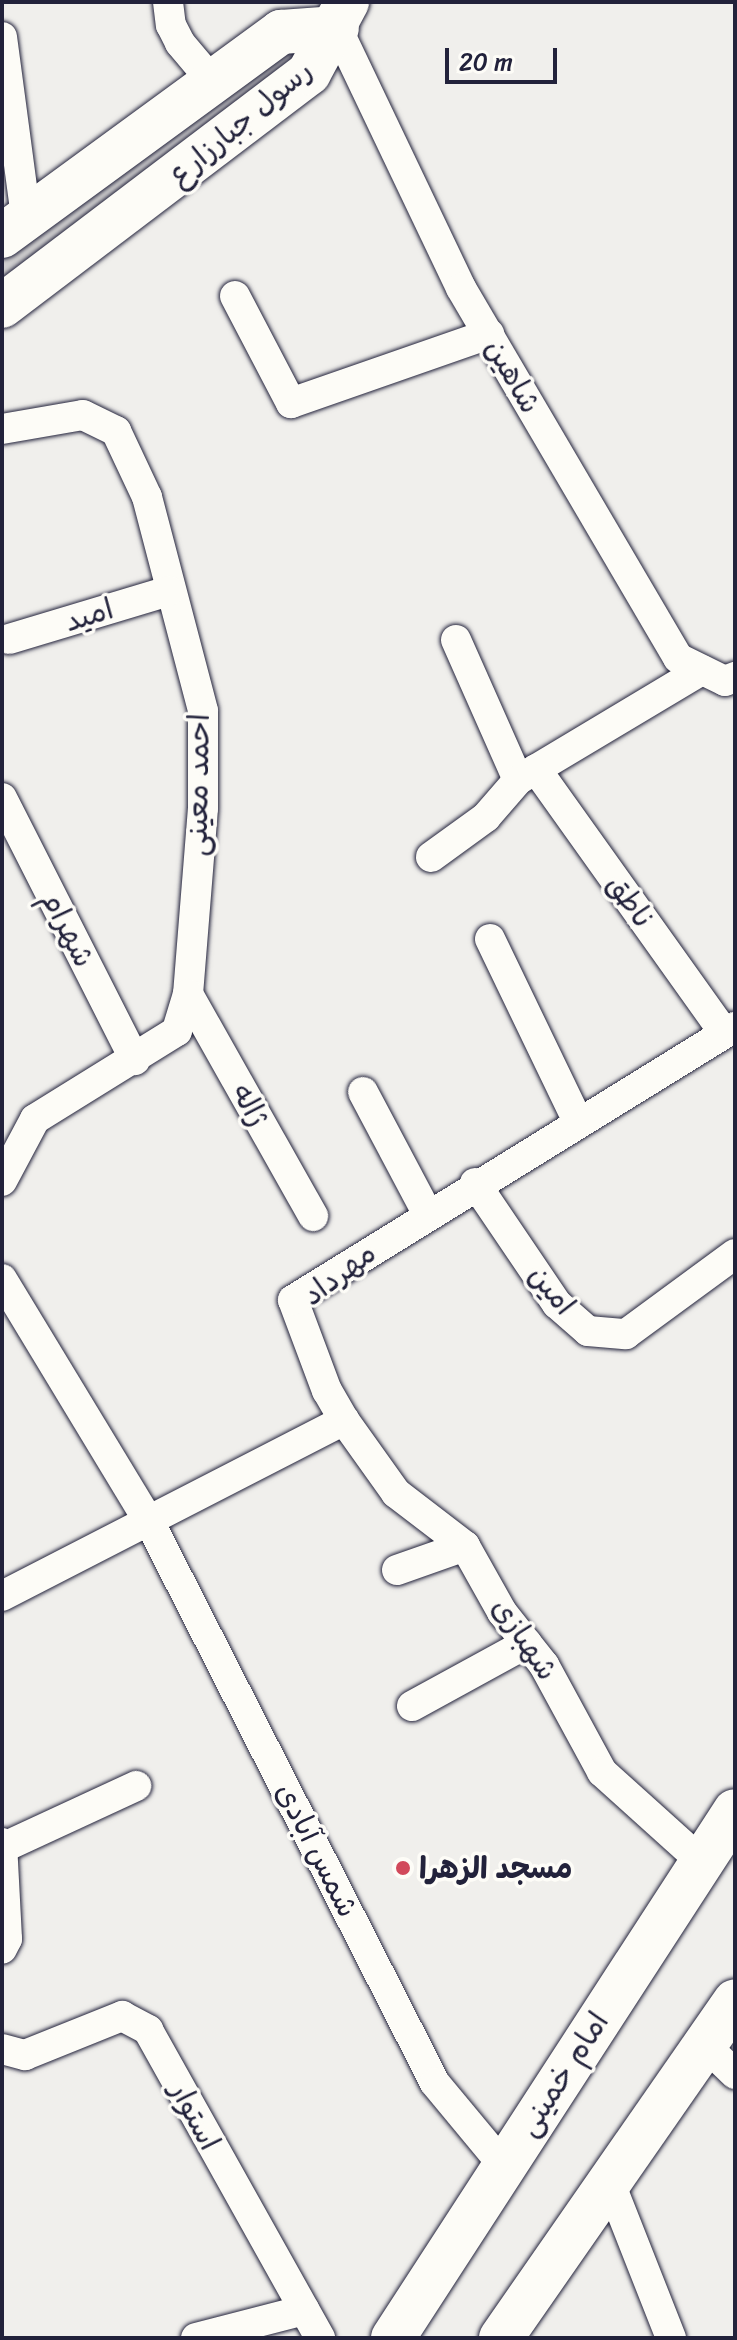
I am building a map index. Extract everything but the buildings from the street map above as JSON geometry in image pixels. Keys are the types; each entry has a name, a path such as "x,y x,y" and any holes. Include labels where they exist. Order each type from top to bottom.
{"main road":[{"name":"رسول جبارزارع","path":"14,227 281,32 342,15"},
{"name":"رسول جبارزارع","path":"2,306 309,73 342,15"},
{"name":"امام خمینی","path":"393,2338 735,1811"},
{"path":"501,2338 608,2178 721,2060 735,2001"}],"street":[{"path":"168,2 171,25 180,43 213,82"},
{"name":"شاهین","path":"342,15 489,334 678,658 725,681 735,677"},
{"path":"2,37 14,227"},
{"path":"235,296 291,403 489,334"},
{"name":"احمد معینی","path":"2,429 83,415 116,431 147,497 169,591 203,711 203,808 188,994 177,1031 135,1060 35,1119 2,1181"},
{"name":"امید","path":"9,639 169,591"},
{"name":"ناطق","path":"456,640 527,775 730,1030"},
{"path":"431,857 486,817 527,775 702,670"},
{"name":"شهرام","path":"2,798 135,1060"},
{"path":"490,939 577,1120"},
{"name":"ژاله","path":"188,994 313,1216"},
{"name":"مهرداد","path":"344,1420 327,1391 293,1300 475,1183 730,1030"},
{"path":"363,1092 427,1213"},
{"name":"امین","path":"475,1183 557,1304 588,1331 626,1334 735,1254"},
{"path":"2,1279 150,1523"},
{"path":"2,1596 150,1523 344,1420"},
{"name":"شهبازی","path":"344,1420 396,1493 465,1546 502,1612 527,1643 572,1712 602,1772 702,1862"},
{"name":"شمس آبادی","path":"150,1523 435,2083 503,2165"},
{"path":"397,1570 465,1546"},
{"path":"412,1706 527,1643"},
{"path":"2,1949 7,1939 2,1846 136,1786"},
{"name":"استوار","path":"2,2049 25,2055 122,2016 148,2030 320,2338"},
{"path":"608,2178 671,2338"},
{"path":"196,2338 304,2310"}],"shaded area":[{"path":"314,42 2,289 2,258 283,46"}],"place":[{"name":"مسجد الزهرا","path":"403,1868"}]}
